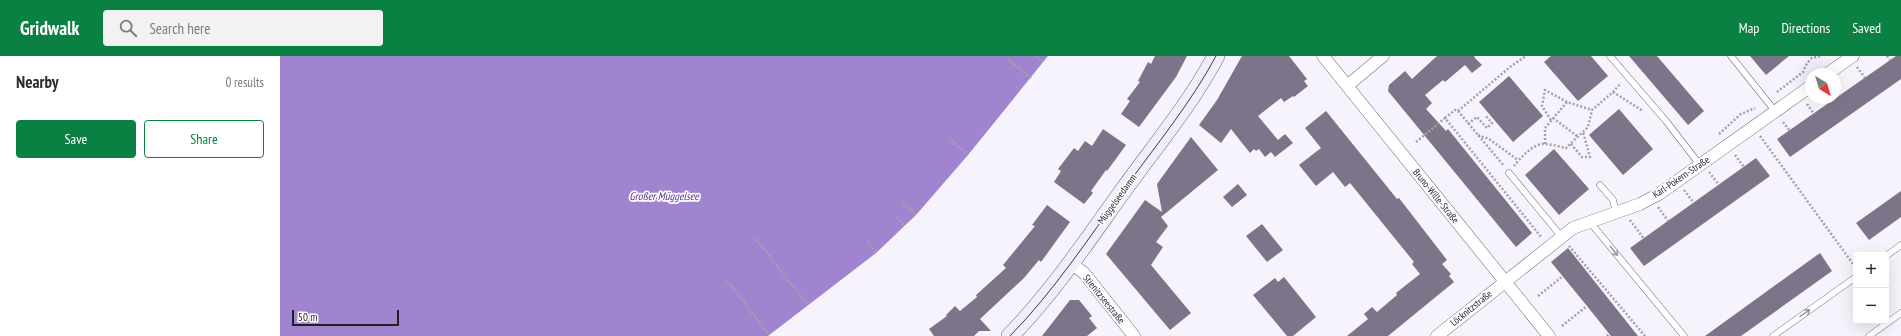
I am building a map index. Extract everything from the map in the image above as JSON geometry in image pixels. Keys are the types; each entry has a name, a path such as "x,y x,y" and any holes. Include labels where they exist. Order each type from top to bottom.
{"main road":[{"name":"Müggelseedamm","path":"1010,336 1031,314 1072,264 1181,113 1216,56"}],"street":[{"name":"Bruno-Wille-Straße","path":"1323,56 1549,336"},
{"path":"1347,86 1383,56"},
{"path":"1840,68 1855,61"},
{"name":"Karl-Pokern-Straße","path":"1505,281 1573,228 1640,204 1704,168 1778,115 1805,91"},
{"name":"Stienitzseestraße","path":"1072,264 1086,276 1134,336"},
{"name":"Löcknitzstraße","path":"1437,336 1505,281"}],"lane":[{"path":"1610,56 1704,168"},
{"path":"1731,56 1768,100 1778,115"},
{"path":"1509,173 1561,236"},
{"path":"1600,185 1613,200 1616,212"},
{"path":"1589,221 1684,336"},
{"path":"1889,254 1901,245"},
{"path":"1773,336 1853,279"},
{"path":"1869,336 1901,313"}],"path":[{"path":"1035,56 1044,62"},
{"path":"1416,142 1455,110 1458,111 1510,67 1526,56"},
{"path":"1768,100 1803,72 1807,63 1812,58 1821,56"},
{"path":"1888,56 1890,60"},
{"path":"1008,59 1031,78"},
{"path":"1855,61 1865,78"},
{"path":"1514,166 1518,160 1539,144 1566,148 1588,127 1592,110 1620,85"},
{"path":"1577,136 1552,119 1542,106 1545,90 1566,102 1592,110"},
{"path":"1613,92 1646,113"},
{"path":"1545,144 1544,128 1566,102"},
{"path":"1807,104 1814,114"},
{"path":"1458,111 1509,173"},
{"path":"1468,124 1477,116 1486,128 1492,123 1485,115"},
{"path":"1778,115 1790,131"},
{"path":"1445,118 1548,246"},
{"path":"1571,144 1582,157 1590,157 1583,132"},
{"path":"1477,134 1489,139 1518,160"},
{"path":"1758,134 1853,264"},
{"path":"949,138 968,155"},
{"path":"1733,152 1744,167"},
{"path":"1704,168 1719,185"},
{"path":"1683,188 1694,203"},
{"path":"903,202 916,215"},
{"path":"1658,206 1668,221"},
{"path":"897,217 905,226"},
{"path":"1629,218 1644,239"},
{"path":"1561,236 1645,336"},
{"path":"756,239 808,305"},
{"path":"867,241 876,253"},
{"path":"1538,296 1563,276"},
{"path":"727,280 769,335"},
{"path":"1562,326 1587,306"}],"water":[{"name":"Großer Müggelsee","path":"280,56 1048,56 968,155 916,215 876,253 768,336 280,336"}],"building":[{"path":"1155,56 1187,56 1176,77 1139,127 1121,114 1130,101 1127,99 1140,82 1138,81 1148,62 1151,64"},
{"path":"1242,56 1289,56 1307,79 1304,81 1308,86 1294,97 1293,96 1284,102 1281,98 1258,116 1278,140 1285,134 1293,143 1275,157 1271,152 1265,157 1259,149 1256,151 1254,149 1250,153 1231,129 1221,143 1199,125 1217,100"},
{"path":"1437,56 1475,56 1474,57 1482,65 1472,73 1465,65 1445,82 1443,80 1425,95 1432,103 1426,109 1446,131 1448,129 1532,233 1516,247 1388,91 1389,85 1405,71 1412,79"},
{"path":"1551,56 1591,56 1608,76 1578,101 1544,62"},
{"path":"1629,56 1657,56 1704,111 1688,125"},
{"path":"1750,56 1789,56 1766,75"},
{"path":"1896,56 1901,56 1901,79 1790,157 1777,139 1827,104 1841,104 1841,94"},
{"path":"1509,76 1543,116 1513,142 1479,102"},
{"path":"1619,109 1653,149 1623,175 1589,135"},
{"path":"1326,111 1397,199 1399,198 1447,260 1442,264 1451,274 1449,276 1454,282 1388,336 1347,336 1368,319 1364,314 1372,307 1377,312 1397,295 1396,293 1420,274 1412,264 1414,262 1350,183 1345,187 1333,172 1316,186 1299,165 1321,148 1305,128"},
{"path":"1103,129 1126,145 1091,191 1093,193 1084,204 1054,182 1061,171 1058,169 1074,148 1078,151 1085,141 1092,146"},
{"path":"1191,137 1218,170 1161,217 1168,226 1156,242 1163,247 1151,265 1191,313 1170,330 1106,254 1145,200 1162,212 1157,184"},
{"path":"1554,149 1589,189 1559,215 1525,175"},
{"path":"1756,158 1770,176 1644,266 1630,248"},
{"path":"1238,184 1247,195 1232,207 1223,197"},
{"path":"1901,191 1901,217 1869,240 1856,223"},
{"path":"1047,205 1070,222 1041,262 1039,260 1024,278 980,319 991,331 979,331 974,336 934,336 929,329 947,316 946,315 955,306 960,311 977,297 976,295 1006,268 1003,265 1035,226 1032,225"},
{"path":"1262,224 1283,250 1267,262 1246,236"},
{"path":"1568,248 1638,336 1611,336 1551,262"},
{"path":"1820,253 1832,271 1741,336 1705,336"},
{"path":"1284,277 1316,317 1293,336 1287,336 1253,295 1275,278 1278,282"},
{"path":"1070,300 1079,300 1092,316 1089,318 1097,328 1087,336 1042,336"}],"tram line":[{"path":"1010,336 1026,319 1070,264 1173,124 1196,90 1216,56"}]}
